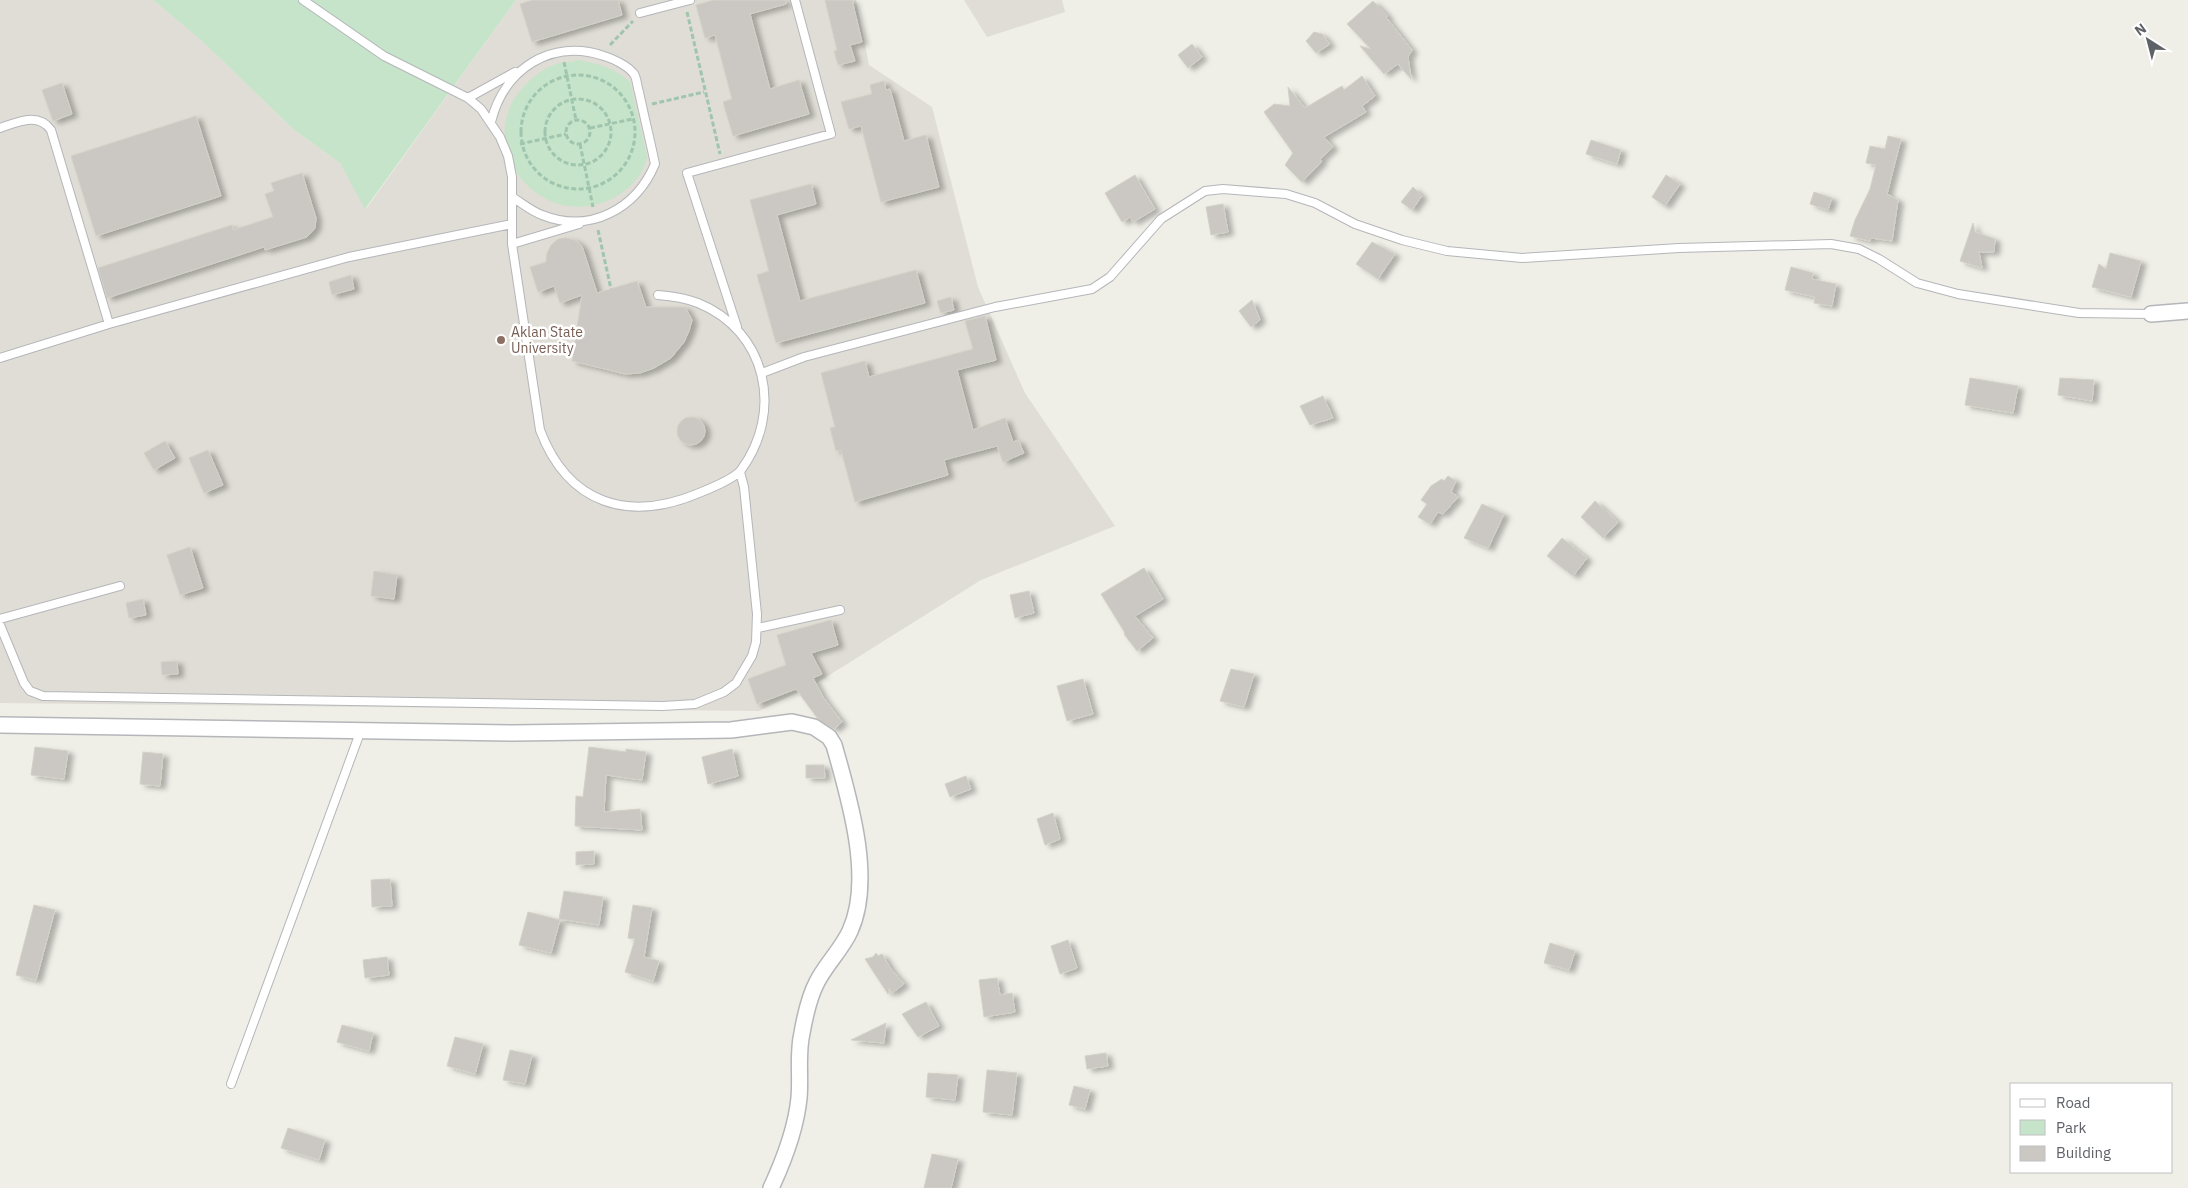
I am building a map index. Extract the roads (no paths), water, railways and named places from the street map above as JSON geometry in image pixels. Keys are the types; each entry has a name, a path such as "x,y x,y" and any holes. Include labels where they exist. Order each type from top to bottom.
{"street":[{"path":"2151,314 2188,311"},
{"path":"0,725 524,733 731,730 792,722 814,727 829,737 834,745 849,798 860,873 860,892 850,931 816,983 809,1006 801,1035 800,1096 795,1125 771,1188"}],"lane":[{"path":"303,0 384,56 468,98 491,122 504,147 512,177 512,244 540,430 548,451 560,470 575,484 590,494 626,507 644,508 667,505 709,489 740,472 757,443 763,426 765,396 762,373 750,347 738,330 722,316 698,303 677,297 658,295"},
{"path":"738,330 687,173 831,134 795,0"},
{"path":"640,13 687,1"},
{"path":"468,98 542,57 562,52 584,51 601,55 621,64 634,74 656,164 650,176 632,199 609,214 512,244"},
{"path":"491,122 495,106 504,89 519,72 530,64"},
{"path":"0,128 32,119 42,122 51,130 109,324"},
{"path":"762,373 804,357 995,307 1092,289 1110,277 1161,219 1205,191 1222,189 1286,194 1315,203 1355,224 1392,237 1447,251 1522,258 1679,248 1831,244 1859,249 1917,283 1958,294 2079,313 2151,314"},
{"path":"512,197 533,211 555,219 570,221 595,219"},
{"path":"0,358 109,324 349,257 512,224"},
{"path":"0,625 24,683 30,691 43,696 663,706 695,704 724,692 736,683 752,656 758,628 744,487 740,472"},
{"path":"0,619 120,586"},
{"path":"758,628 840,610"},
{"path":"230,1084 361,730"}],"place":[{"name":"Aklan State University","path":"501,340"}]}
